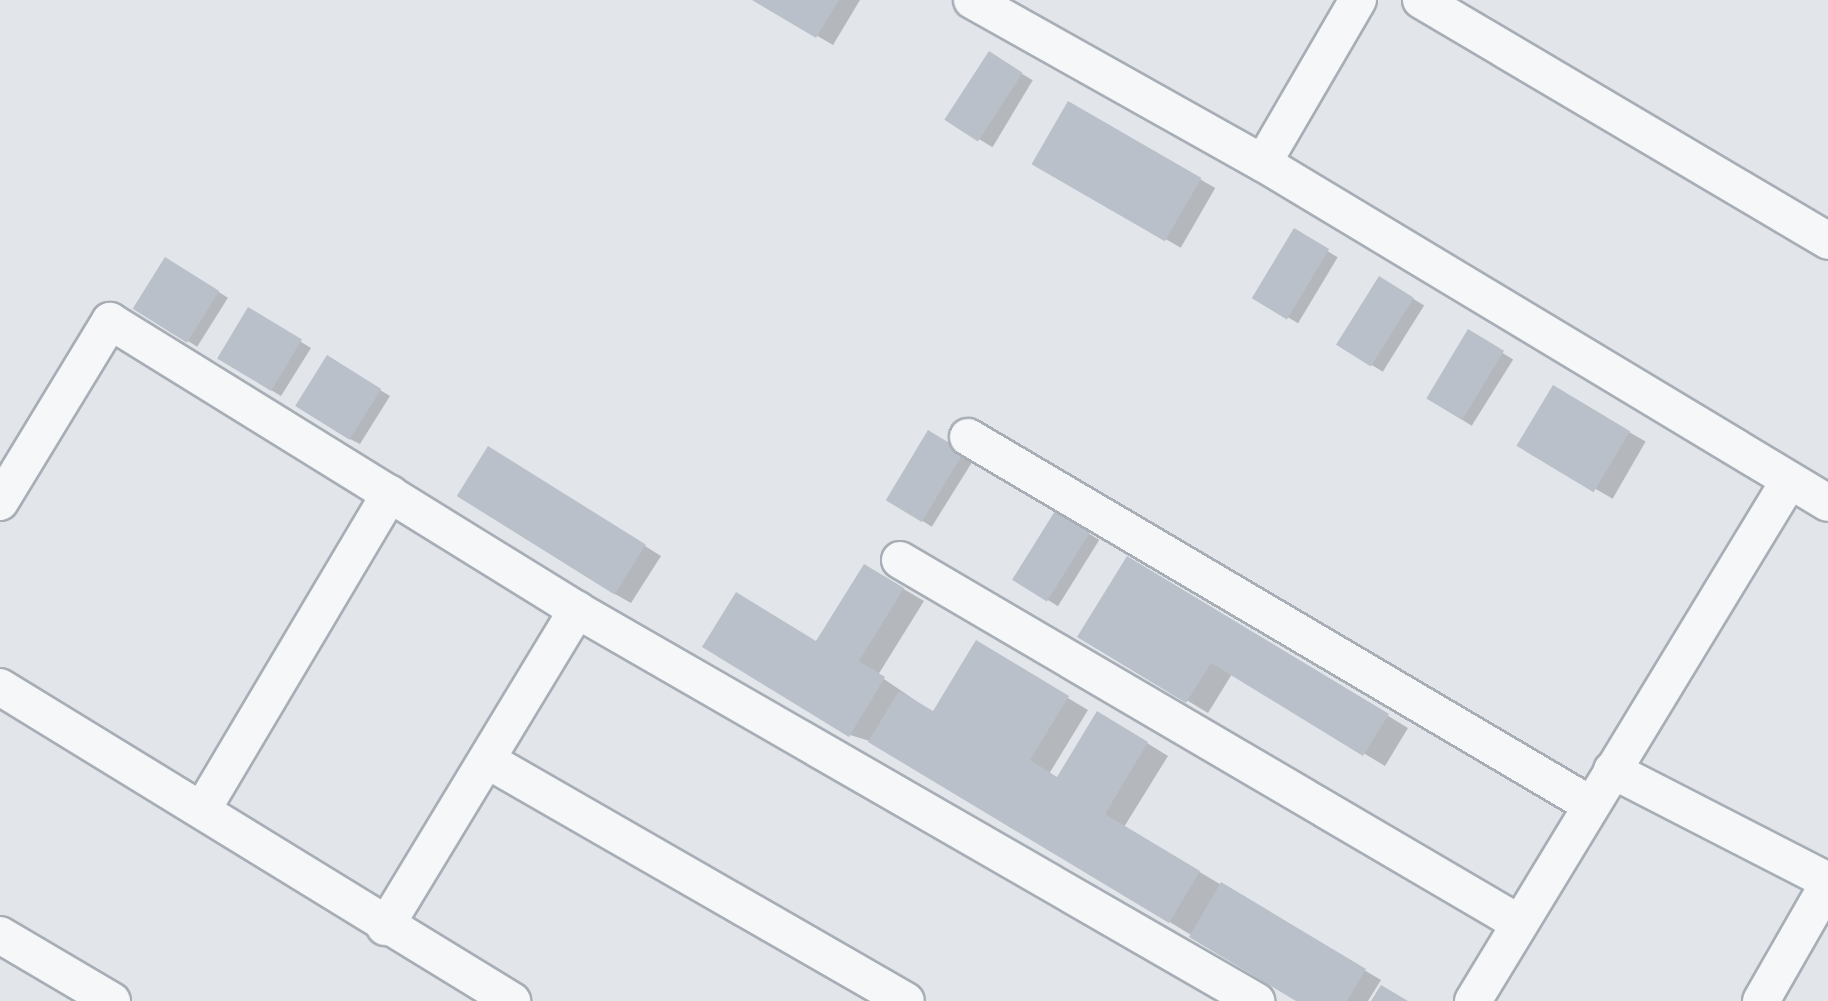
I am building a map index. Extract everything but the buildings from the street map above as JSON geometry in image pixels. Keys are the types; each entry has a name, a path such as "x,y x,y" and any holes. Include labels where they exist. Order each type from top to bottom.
{"street":[{"path":"972,0 1263,163 1828,503"},
{"path":"1263,163 1358,0"},
{"path":"1421,0 1828,241"},
{"path":"4,485 110,321 577,610 1253,1000"},
{"path":"968,437 1591,805"},
{"path":"1473,1001 1789,481"},
{"path":"202,810 390,494"},
{"path":"900,560 1519,923"},
{"path":"385,927 577,610"},
{"path":"0,687 202,810 385,927 512,1001"},
{"path":"487,760 906,1001"},
{"path":"1612,770 1828,882 1761,1001"},
{"path":"0,935 112,1001"}]}
